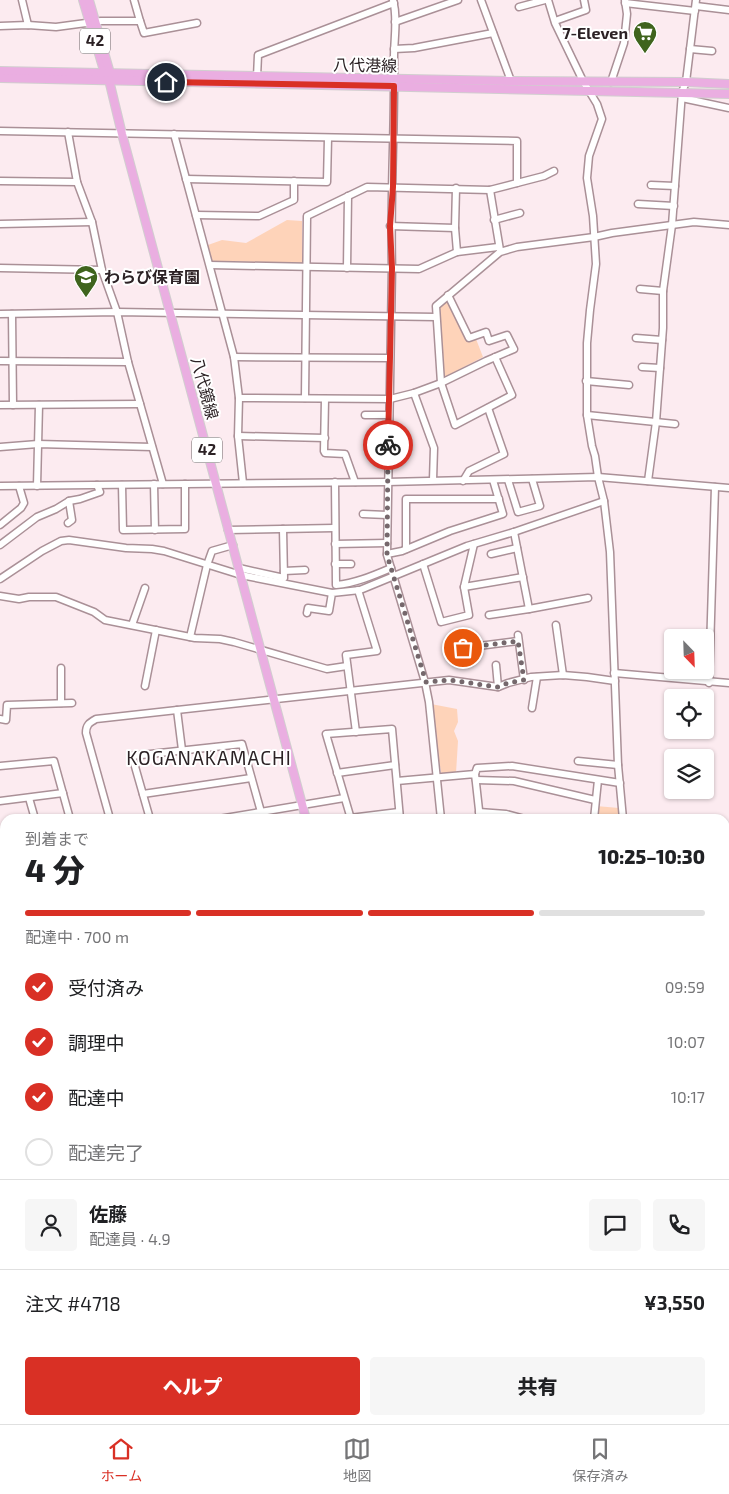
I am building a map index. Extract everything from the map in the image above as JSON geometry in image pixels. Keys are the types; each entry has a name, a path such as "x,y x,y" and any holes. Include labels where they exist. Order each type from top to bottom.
{"main road":[{"name":"八代鏡線","path":"83,0 92,22 108,75 215,484 305,814"},
{"name":"八代鏡線","path":"89,0 92,22"},
{"name":"八代港線","path":"0,71 394,82 582,81 729,84"},
{"name":"八代港線","path":"0,78 108,75 257,77 682,95 729,94"}],"street":[{"path":"22,0 28,25"},
{"path":"134,0 144,34 196,23"},
{"path":"395,22 458,0"},
{"path":"481,0 511,81"},
{"path":"519,7 547,0 582,81 598,104 602,119 589,156 587,178 596,264 590,310 586,381 587,415 604,501 610,552 618,765 623,814"},
{"path":"555,21 587,14 584,0"},
{"path":"257,77 258,56 393,1 395,22 393,187 390,226 392,268 387,554 426,682 441,814"},
{"path":"611,82 624,42 627,14 625,2 729,10"},
{"path":"648,481 656,422 662,340 663,291 674,206 682,95 686,82 696,6"},
{"path":"0,26 56,27 92,22 140,20"},
{"path":"394,49 414,48 493,33"},
{"path":"690,49 712,51"},
{"path":"682,95 729,108"},
{"path":"0,131 517,141 517,183"},
{"path":"68,132 77,182 92,222 102,270 118,312 128,362 163,484"},
{"path":"174,134 234,357 239,398 238,436 243,483"},
{"path":"186,179 327,182 328,138"},
{"path":"305,398 307,216 367,187 490,190 544,176 554,171"},
{"path":"0,181 77,182"},
{"path":"196,215 260,216 294,200 294,181"},
{"path":"651,185 675,186"},
{"path":"456,188 455,228 457,252"},
{"path":"490,190 499,249"},
{"path":"348,196 348,268"},
{"path":"638,204 674,206"},
{"path":"494,220 520,213"},
{"path":"0,224 92,222"},
{"path":"210,265 419,269 457,252 517,247 694,222 729,225"},
{"path":"390,226 455,228"},
{"path":"494,357 512,395 455,425 441,383 436,306 499,249"},
{"path":"0,268 102,270"},
{"path":"640,289 663,291"},
{"path":"239,398 390,399 441,383 514,349 507,335 489,341 486,332 469,338 448,295"},
{"path":"0,314 118,312 436,317"},
{"path":"12,314 13,405"},
{"path":"636,338 662,340"},
{"path":"234,357 390,358"},
{"path":"0,361 128,362"},
{"path":"642,367 660,368"},
{"path":"586,381 629,385"},
{"path":"414,393 434,448 433,480"},
{"path":"326,398 324,451 325,453 345,454 355,482"},
{"path":"0,405 140,404"},
{"path":"37,486 39,405"},
{"path":"462,481 469,471 504,454 488,408"},
{"path":"365,415 389,415"},
{"path":"587,415 675,424"},
{"path":"238,436 325,438"},
{"path":"0,447 38,444 152,446"},
{"path":"0,486 462,481 598,477 729,488"},
{"path":"508,480 518,512 540,506 532,479"},
{"path":"387,554 503,514 493,480"},
{"path":"335,482 336,585 364,580 391,568"},
{"path":"154,484 155,530"},
{"path":"122,485 122,530 155,530 185,529 185,484"},
{"path":"0,545 37,517 69,501 80,500 100,492 96,485"},
{"path":"0,525 21,508 24,503 20,486"},
{"path":"709,683 715,487"},
{"path":"406,549 406,499 498,499"},
{"path":"69,501 72,521"},
{"path":"240,571 332,593 358,590 474,544 604,501"},
{"path":"363,514 387,514"},
{"path":"228,530 334,528"},
{"path":"0,579 54,543 69,540 126,548 152,549 207,565 284,578 283,529"},
{"path":"514,532 529,609"},
{"path":"335,544 387,543"},
{"path":"424,564 441,622 469,615 464,587 474,544"},
{"path":"190,637 212,551 232,545"},
{"path":"491,554 517,548"},
{"path":"335,564 351,564"},
{"path":"284,571 305,570"},
{"path":"464,587 523,577"},
{"path":"132,626 144,588"},
{"path":"356,732 346,655 377,651 358,590"},
{"path":"307,612 308,608 329,611 332,593"},
{"path":"0,596 19,599 56,597 94,612 105,620 190,637 220,640 327,669 347,666"},
{"path":"489,615 588,598"},
{"path":"556,625 563,675"},
{"path":"145,686 156,630"},
{"path":"463,648 518,638 524,680"},
{"path":"496,665 498,687"},
{"path":"61,668 61,703"},
{"path":"614,673 729,684"},
{"path":"109,814 86,728 90,723 106,717 449,680 498,687 537,677 563,675 615,681"},
{"path":"532,708 537,677"},
{"path":"0,719 6,720 7,704 72,703"},
{"path":"178,710 182,750"},
{"path":"349,814 326,734 392,728 400,814"},
{"path":"149,814 132,756 242,744 262,814"},
{"path":"578,760 618,765"},
{"path":"0,766 54,761 69,814"},
{"path":"337,773 395,765"},
{"path":"480,814 475,777 477,768 512,766 620,782"},
{"path":"396,782 475,777 514,781 595,800"},
{"path":"143,794 251,778"},
{"path":"594,814 598,780"},
{"path":"0,801 63,794"},
{"path":"29,798 34,814"},
{"path":"245,814 344,798"}],"shaded area":[{"path":"287,220 302,221 302,263 212,261 208,245 222,240 246,243"},
{"path":"448,298 470,341 476,339 483,357 443,378 439,307"},
{"path":"431,704 457,709 458,722 454,731 458,741 456,773 442,776 437,751 434,748"},
{"path":"596,806 619,808 620,814 595,814"}],"way so far":[{"path":"388,445 387,555 426,682 449,680 498,687 524,680 518,641 463,648"}],"place":[{"name":"7-Eleven","path":"645,54"},
{"name":"わらび保育園","path":"86,298"}],"district":[{"name":"KOGANAKAMACHI","path":"209,758"}],"route":[{"path":"166,82 394,86 393,187 390,226 392,268 388,445"}]}
